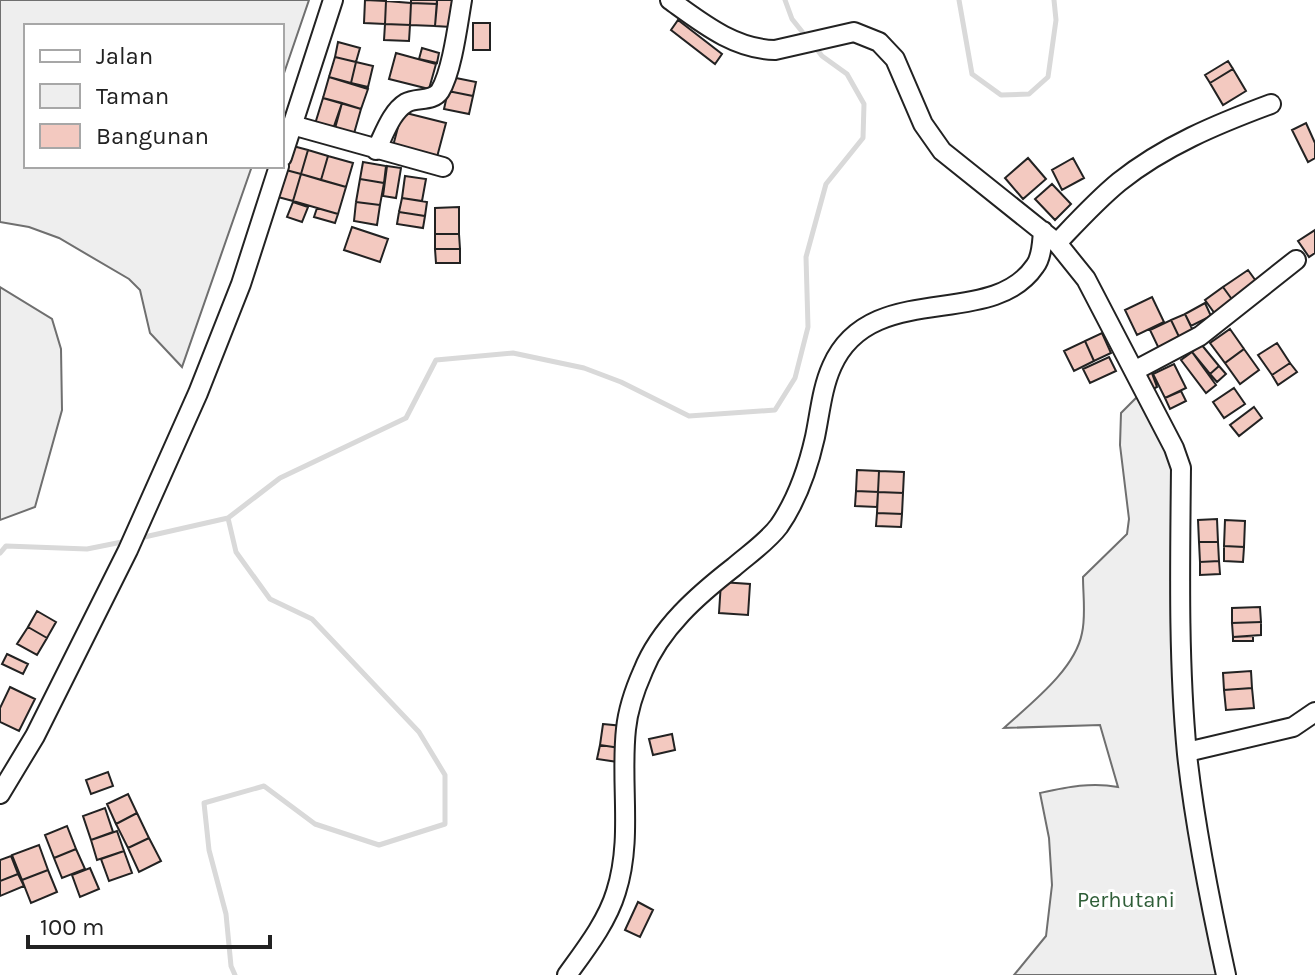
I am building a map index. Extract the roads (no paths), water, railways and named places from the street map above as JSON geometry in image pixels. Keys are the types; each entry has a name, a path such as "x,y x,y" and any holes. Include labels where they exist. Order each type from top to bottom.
{"street":[{"path":"284,151 333,0"},
{"path":"376,150 399,109 408,102 432,97 439,92 453,48 462,0"},
{"path":"670,0 721,37 764,50 854,32 879,42 895,59 923,124 942,151 1050,237 1086,279 1174,448 1181,468 1180,606 1187,752 1200,851 1226,975"},
{"path":"567,975 588,946 616,894 624,844 626,728 634,693 648,657 703,591 776,530 795,500 811,452 826,381 846,343 858,332 884,318 1008,290 1036,266 1050,237 1155,157 1207,129 1271,104"},
{"path":"292,125 443,167"},
{"path":"0,794 35,736 128,550 198,393 241,284 278,168"},
{"path":"1134,371 1200,336 1296,260"},
{"path":"1187,752 1293,727 1315,712"}],"waterway":[{"path":"785,0 792,19 808,39"},
{"path":"959,0 972,74 1001,95 1029,94 1048,77 1056,20 1054,0"},
{"path":"140,538 228,518 280,478 406,418 436,360 513,353 584,368 621,382 689,416 775,410 795,378 808,327 806,257 826,184 863,138 864,104 847,74 815,47"},
{"path":"228,518 236,552 270,599 312,619 419,732 445,775 445,824 379,845 315,824 264,786 204,803 209,850 226,914 231,966 235,975"},
{"path":"0,553 6,546 87,549 127,541"}],"park label":[{"name":"Perhutani","path":"1126,899"}]}
